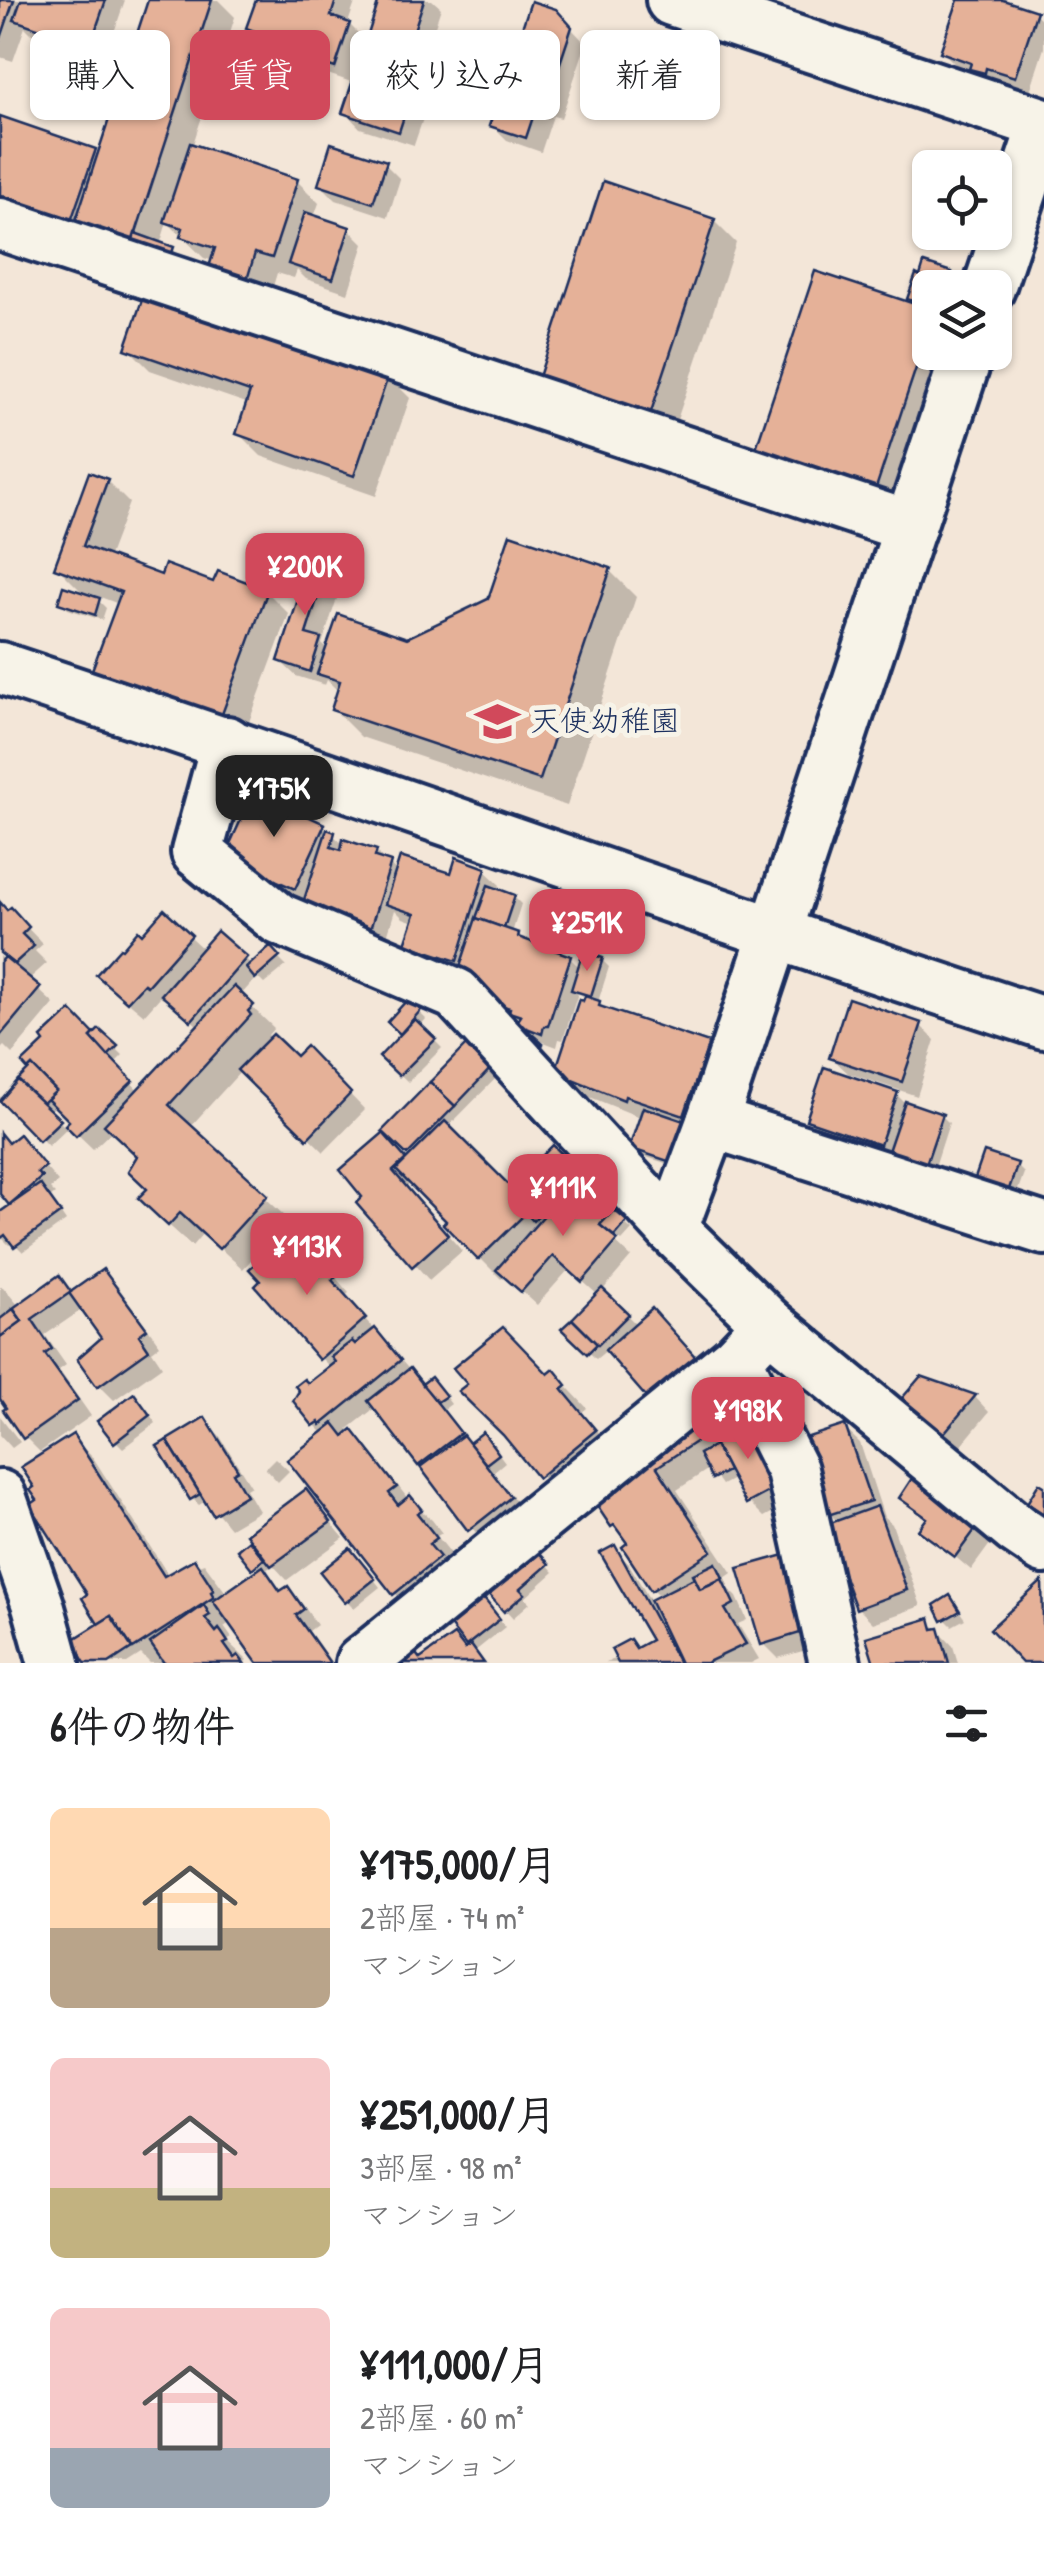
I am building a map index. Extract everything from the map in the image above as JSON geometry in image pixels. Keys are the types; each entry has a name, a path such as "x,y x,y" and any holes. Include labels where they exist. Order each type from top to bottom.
{"street":[{"path":"672,0 1044,124 996,270"},
{"path":"0,224 910,527"},
{"path":"672,1229 712,1122 962,370"},
{"path":"0,668 226,742 774,935 1044,1022"},
{"path":"226,742 197,852 279,919 456,994 672,1229 752,1341 792,1470 835,1663"},
{"path":"712,1122 1044,1229"},
{"path":"752,1341 1044,1548"},
{"path":"361,1663 752,1341"},
{"path":"0,1496 54,1663"}],"building":[{"path":"0,0 14,0 0,41"},
{"path":"21,0 106,0 96,30 43,30 14,20"},
{"path":"148,0 212,0 202,30 190,30 190,67 130,251 72,232 109,120 170,120 170,30 138,30"},
{"path":"256,0 336,0 331,16 350,23 335,68 330,66 330,30 246,28"},
{"path":"379,0 424,0 414,30 369,30"},
{"path":"958,0 1003,0 1037,11 1015,77 986,68 985,73 969,69 971,63 940,52"},
{"path":"531,1 556,9 572,27 560,63 560,30 521,30"},
{"path":"350,89 350,116 342,113"},
{"path":"0,116 96,149 70,224 0,200"},
{"path":"363,120 403,120 399,132"},
{"path":"491,120 532,120 526,138 489,126"},
{"path":"190,143 298,179 272,258 255,253 246,283 208,270 215,248 180,237 183,228 164,222"},
{"path":"331,143 387,161 373,203 318,185"},
{"path":"603,181 715,219 649,418 538,380"},
{"path":"305,212 350,227 333,279 288,264"},
{"path":"135,233 174,247 168,264 130,250"},
{"path":"924,263 946,270 922,270"},
{"path":"815,271 912,303 912,370 915,370 875,491 755,451"},
{"path":"143,297 263,338 266,331 389,374 354,476 236,434 250,392 125,349"},
{"path":"89,472 108,479 83,546 161,575 165,564 213,582 218,571 268,590 221,717 92,670 121,592 54,568"},
{"path":"510,534 611,568 540,780 331,710 340,681 317,674 338,614 407,638 488,599"},
{"path":"314,550 331,556 306,634 321,638 310,672 278,661"},
{"path":"63,586 100,598 95,615 58,603"},
{"path":"254,791 325,824 295,889 224,857"},
{"path":"327,829 335,832 331,847 341,850 343,839 377,850 375,857 391,862 367,939 301,909"},
{"path":"400,857 451,873 456,857 486,868 457,961 405,944 415,914 385,904"},
{"path":"488,885 515,895 504,928 476,918"},
{"path":"0,902 7,910 11,907 29,927 22,934 34,946 14,964 0,953"},
{"path":"164,909 192,935 147,986 144,984 127,1002 96,975 138,930 142,934"},
{"path":"476,918 571,956 548,1026 544,1026 542,1034 524,1027 543,1044 535,1054 511,1031 521,1016 477,997 455,982"},
{"path":"217,931 247,957 191,1021 161,995"},
{"path":"270,946 280,957 255,979 246,968"},
{"path":"583,951 603,958 591,996 571,990"},
{"path":"5,957 41,987 0,1036 0,963"},
{"path":"234,986 254,1005 248,1011 251,1015 169,1105 268,1195 219,1249 180,1213 168,1226 138,1198 147,1189 128,1171 137,1156 104,1125"},
{"path":"585,996 600,1001 599,1006 709,1043 684,1116 625,1096 624,1100 555,1072 579,999 583,1001"},
{"path":"848,998 922,1023 902,1082 829,1058"},
{"path":"408,999 421,1010 400,1034 387,1022"},
{"path":"71,1010 133,1081 76,1136 65,1125 69,1121 47,1099 56,1091 32,1066 28,1070 22,1063 44,1042 41,1038"},
{"path":"415,1019 436,1039 399,1076 379,1057"},
{"path":"99,1029 118,1046 108,1056 91,1037"},
{"path":"273,1034 296,1056 306,1046 351,1093 307,1139 237,1070"},
{"path":"469,1042 493,1066 455,1106 430,1082"},
{"path":"32,1066 56,1091 41,1105 18,1080"},
{"path":"824,1067 898,1092 880,1145 806,1120"},
{"path":"18,1080 61,1120 39,1141 0,1101"},
{"path":"430,1082 455,1106 407,1155 382,1131"},
{"path":"905,1101 943,1114 924,1170 886,1157"},
{"path":"643,1107 684,1121 671,1162 629,1148"},
{"path":"445,1121 511,1187 553,1145 581,1173 533,1221 526,1213 478,1260 396,1170"},
{"path":"0,1133 8,1143 19,1134 45,1166 37,1173 42,1177 9,1205 0,1194"},
{"path":"383,1133 406,1159 393,1171 448,1235 412,1267 356,1203 362,1197 340,1170"},
{"path":"984,1152 1018,1163 1006,1198 972,1187"},
{"path":"576,1179 614,1210 600,1225 618,1240 582,1282 553,1256 521,1292 496,1270"},
{"path":"40,1184 61,1213 14,1247 5,1235 0,1239 0,1212"},
{"path":"614,1210 627,1221 614,1236 600,1225"},
{"path":"282,1240 291,1252 297,1246 318,1263 322,1259 336,1276 332,1280 366,1318 319,1360 255,1286 260,1281 249,1269"},
{"path":"103,1269 147,1329 139,1335 149,1350 97,1387 77,1359 101,1338 69,1293"},
{"path":"59,1275 71,1292 32,1319 52,1349 45,1354 78,1400 23,1439 0,1399 0,1337 22,1321 13,1308"},
{"path":"602,1288 629,1314 598,1345 572,1319"},
{"path":"652,1308 699,1361 652,1404 605,1350"},
{"path":"13,1309 22,1321 0,1337 0,1319"},
{"path":"572,1319 597,1344 587,1354 561,1329"},
{"path":"503,1327 548,1374 554,1369 567,1385 562,1389 596,1430 538,1478 503,1435 458,1391 467,1384 453,1368"},
{"path":"375,1328 401,1360 321,1425 319,1422 313,1426 293,1401 299,1391 295,1386 304,1379 308,1383 335,1362 331,1357"},
{"path":"410,1368 461,1433 418,1466 368,1401"},
{"path":"921,1376 976,1395 939,1439 897,1404"},
{"path":"431,1377 446,1396 437,1402 422,1384"},
{"path":"134,1393 150,1415 114,1443 97,1421"},
{"path":"719,1397 732,1418 657,1467 712,1551 651,1591 622,1547 627,1543 591,1497"},
{"path":"205,1417 238,1470 233,1473 246,1495 213,1515 167,1440"},
{"path":"751,1419 785,1483 746,1504 712,1440"},
{"path":"334,1423 344,1436 352,1429 397,1487 389,1493 398,1505 410,1495 422,1510 417,1513 437,1538 429,1544 440,1557 393,1595 287,1460"},
{"path":"845,1425 871,1501 828,1515 802,1439"},
{"path":"483,1432 499,1454 486,1464 469,1443"},
{"path":"73,1434 164,1576 194,1559 214,1590 214,1597 133,1649 111,1616 98,1624 82,1598 87,1594 30,1505 37,1500 30,1490 34,1487 21,1467"},
{"path":"463,1435 511,1497 468,1531 420,1467"},
{"path":"167,1440 200,1494 190,1500 157,1446"},
{"path":"715,1445 728,1471 712,1479 699,1454"},
{"path":"914,1475 980,1523 955,1557 918,1530 927,1518 899,1498"},
{"path":"1039,1483 1044,1486 1044,1514 1027,1503"},
{"path":"306,1489 331,1522 271,1566 246,1534"},
{"path":"877,1506 907,1590 856,1609 825,1525"},
{"path":"527,1539 549,1564 520,1589 525,1594 504,1612 479,1583"},
{"path":"249,1540 264,1559 252,1569 237,1550"},
{"path":"615,1545 679,1663 618,1663 611,1649 630,1639 636,1648 651,1640 600,1553"},
{"path":"350,1548 375,1579 345,1603 320,1572"},
{"path":"788,1554 810,1630 761,1645 738,1568"},
{"path":"716,1563 723,1578 700,1589 693,1574"},
{"path":"263,1566 280,1591 288,1586 304,1609 296,1615 330,1663 257,1663 213,1601"},
{"path":"694,1578 700,1589 722,1579 734,1604 725,1609 746,1644 706,1663 680,1663 650,1600"},
{"path":"1042,1581 1044,1663 1022,1663 990,1629"},
{"path":"478,1591 500,1619 466,1646 444,1618"},
{"path":"950,1595 960,1611 942,1621 934,1605"},
{"path":"204,1605 210,1615 205,1618 216,1632 219,1629 222,1633 234,1658 238,1655 244,1663 164,1663 150,1643"},
{"path":"111,1616 132,1648 109,1663 85,1663 71,1641"},
{"path":"930,1618 933,1629 939,1628 949,1663 874,1663 866,1637"},
{"path":"454,1635 465,1649 471,1645 484,1663 398,1663 414,1651 420,1659"}],"place":[{"name":"天使幼稚園","path":"497,721"}]}
